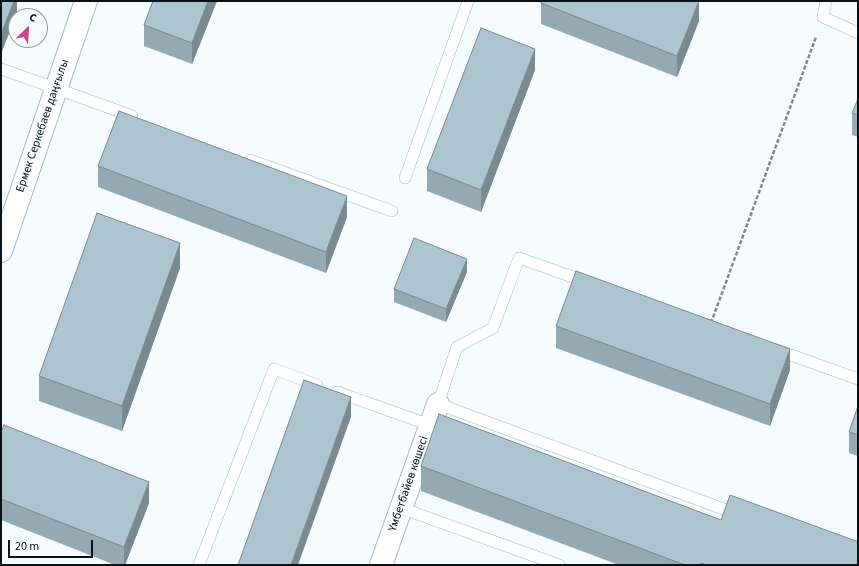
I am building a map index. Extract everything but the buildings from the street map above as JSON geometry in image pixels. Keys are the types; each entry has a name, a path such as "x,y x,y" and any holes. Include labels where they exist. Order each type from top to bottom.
{"street":[{"name":"Ермек Серкебаев даңғылы","path":"1,251 86,1"},
{"name":"Үмбетбайев көшесі","path":"381,565 438,404"}],"lane":[{"path":"405,178 468,1"},
{"path":"826,1 823,17 858,33"},
{"path":"1,69 142,120"},
{"path":"237,155 392,211"},
{"path":"600,287 519,258 493,328 457,347 438,404 745,517"},
{"path":"769,347 858,380"},
{"path":"199,565 274,370 430,425"},
{"path":"401,508 559,565"}],"path":[{"path":"710,325 823,17"}]}
